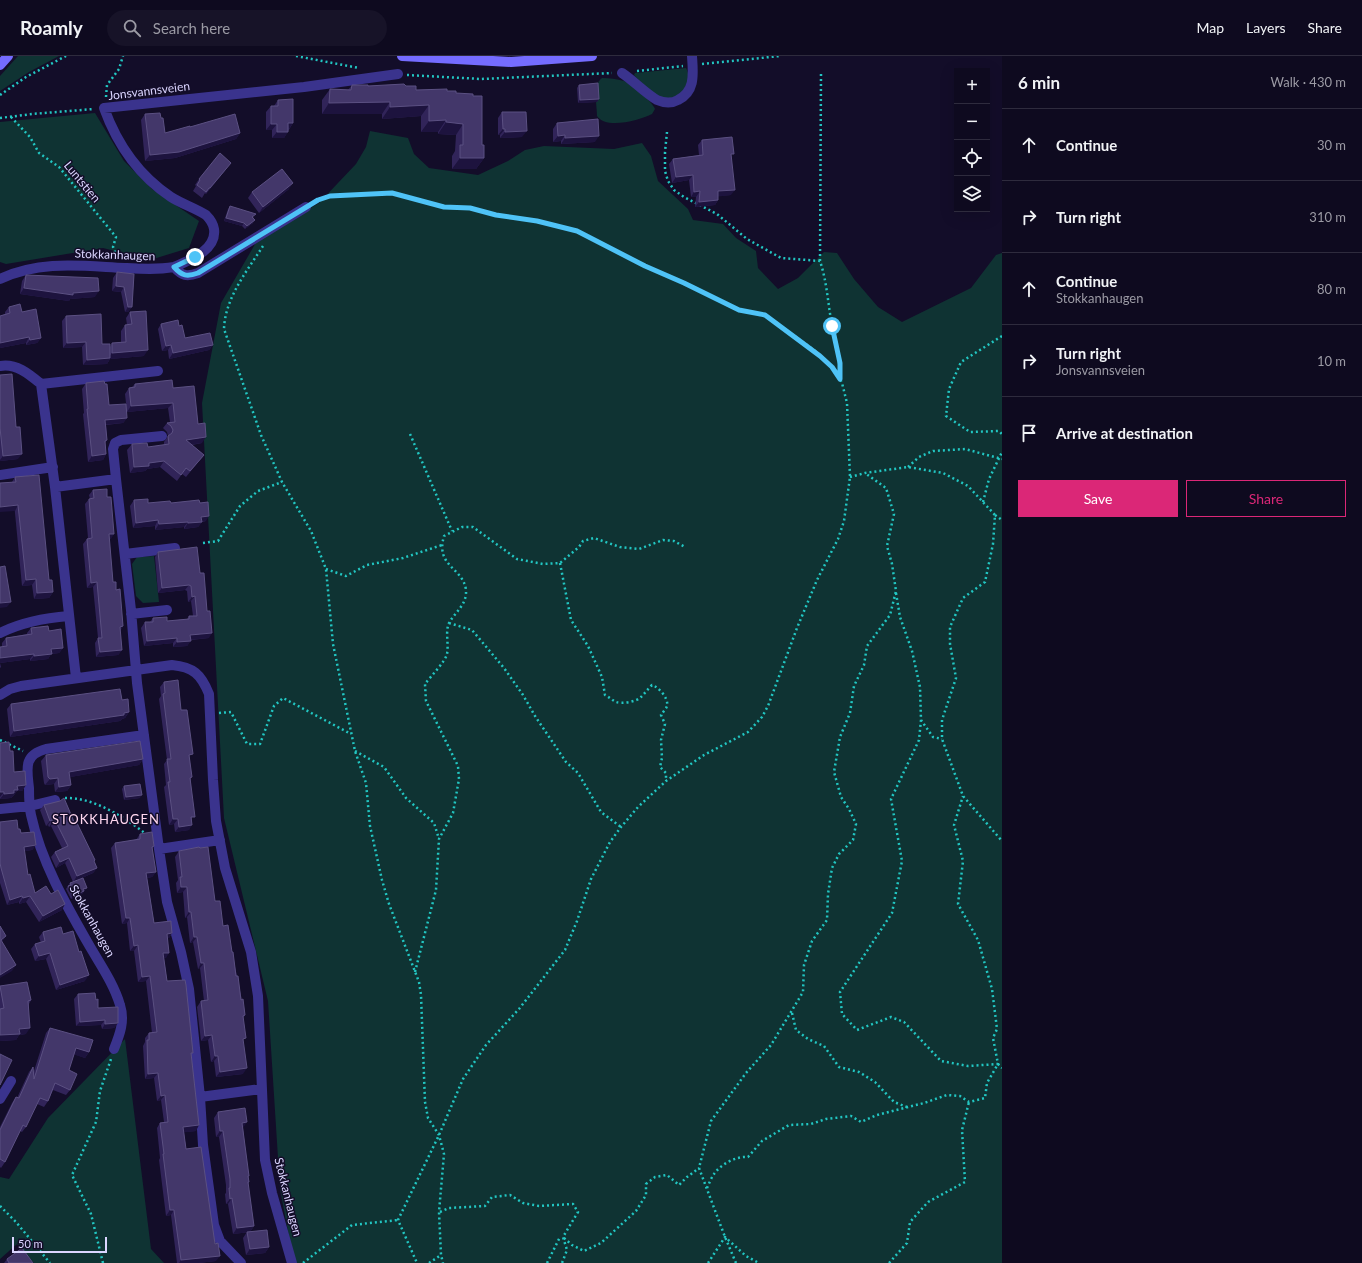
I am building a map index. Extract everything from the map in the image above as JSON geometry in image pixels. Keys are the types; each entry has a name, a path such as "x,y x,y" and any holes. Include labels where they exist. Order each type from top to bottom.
{"main road":[{"path":"0,65 8,56"},
{"path":"402,56 511,62 592,56"}],"street":[{"path":"622,73 655,98 666,103 674,102 688,93 692,87 692,56"},
{"name":"Jonsvannsveien","path":"174,267 195,257 210,246 214,239 213,226 210,219 206,215 173,198 155,185 145,175 129,158 121,146 114,134 104,108 304,87 398,74"},
{"path":"174,267 185,276 198,273 306,207"},
{"name":"Stokkanhaugen","path":"0,279 22,270 49,266 155,270 174,267"},
{"path":"3,364 27,373 41,384 53,467 76,678"},
{"path":"41,384 158,371"},
{"path":"162,436 121,440 115,443 113,449 125,554 135,669 167,902 181,952 189,989 200,1097 203,1145 214,1225 220,1241 241,1263"},
{"path":"0,475 53,467"},
{"path":"55,487 116,479"},
{"path":"125,554 175,548"},
{"path":"131,614 167,610"},
{"path":"0,633 32,621 51,617 69,616"},
{"name":"Stokkanhaugen","path":"0,695 10,689 21,686 172,665 181,666 196,673 206,685 209,694 214,794 220,840 225,868 249,946 254,967 258,996 264,1154 267,1177 292,1263"},
{"path":"32,755 46,749 144,735"},
{"name":"Stokkanhaugen","path":"32,755 27,763 27,769 30,806 39,843 60,891 118,999 122,1012 122,1026 114,1049"},
{"path":"0,809 30,806 55,800"},
{"path":"159,849 220,840"},
{"path":"0,1099 12,1081"},
{"path":"200,1097 261,1089"}],"path":[{"path":"0,95 26,77 66,56"},
{"path":"0,118 29,114 104,108 107,86 119,69 123,56"},
{"path":"296,56 360,68"},
{"path":"398,74 481,79 622,73"},
{"path":"821,74 820,261 840,363 840,379"},
{"name":"Luntstien","path":"11,117 30,137 39,153 59,167 116,237 113,247 117,256 115,268"},
{"path":"667,132 665,171 668,181 674,190 684,197 717,214 748,239 781,258 820,261"},
{"path":"306,207 318,200 330,196 392,193 444,207 470,208 496,215 537,221 577,231 645,266 739,310 765,315 820,356 832,367 840,379 847,403 850,477 844,521 838,539 816,580 774,692 762,717 743,735 704,755 666,781 638,807 610,842 591,879 577,921 565,950 519,1009 486,1045 474,1061 464,1079 398,1220 417,1263"},
{"path":"265,244 244,275 230,302 225,318 224,329 261,435 282,482 311,531 326,569 333,644 355,751 366,783 370,826 382,880 389,904 415,972 421,995 425,1102 428,1118 439,1135 444,1154 439,1212 441,1255 443,1263"},
{"path":"1002,336 961,362 949,389 946,416 970,432 999,431 1002,434"},
{"path":"410,434 452,531"},
{"path":"908,467 919,457 933,451 965,449 1000,459"},
{"path":"983,502 989,479 1000,459 1002,452"},
{"path":"850,477 865,473 908,467 943,473 968,486 995,516 1002,520"},
{"path":"865,473 886,488 894,514 887,546 892,564 900,617 912,651 920,687 921,720 919,740 890,799 902,861 892,913 840,992 842,1014 857,1030 891,1017 904,1022 941,1061 968,1066 998,1064"},
{"path":"203,543 218,541 240,506 258,491 282,482"},
{"path":"995,516 993,544 985,582 963,598 950,627 950,644 956,678 942,720 942,739 963,796 1002,841"},
{"path":"439,839 453,813 459,779 458,766 426,701 425,684 438,669 447,655 449,623 464,603 466,591 463,582 444,559 442,545 444,536 462,527 473,527 517,558 543,564 560,563 579,547 583,540 594,538 620,547 640,549 663,540 674,541 684,547"},
{"path":"326,569 346,576 367,565 403,558 442,545"},
{"path":"560,563 570,620 588,646 602,677 605,694 618,702 630,702 641,697 652,685 657,687 667,701 667,706 661,715 665,724 661,740 662,758 660,767 666,773 666,781"},
{"path":"736,1263 699,1168 711,1120 746,1073 771,1045 792,1013 803,992 804,965 812,941 827,920 828,894 832,868 839,854 853,840 856,824 850,808 841,797 835,782 834,772 840,737 850,713 854,686 864,665 867,646 890,615 896,591"},
{"path":"449,623 472,630 511,679 566,762 578,773 601,812 621,827"},
{"path":"210,714 231,712 247,744 260,744 274,706 283,698 351,734"},
{"path":"921,720 933,737 942,739"},
{"path":"0,740 32,755"},
{"path":"355,751 384,767 406,798 434,823 439,839 436,890 415,972"},
{"path":"963,796 954,825 963,861 958,904 978,940 992,989 997,1030 993,1038 998,1064 1002,1068"},
{"path":"55,800 65,798 83,799 115,812 149,837 157,836"},
{"path":"792,1013 796,1030 808,1039 824,1046 839,1067 859,1072 875,1082 894,1102 908,1107"},
{"path":"103,1263 91,1214 72,1175 96,1122 100,1091 114,1049"},
{"path":"707,1189 715,1173 730,1161 740,1156 748,1157 762,1141 789,1125 811,1124 826,1119 851,1116 861,1122 878,1115 924,1103 947,1095 960,1096 969,1102 985,1098 987,1083 998,1064"},
{"path":"889,1263 907,1243 910,1222 928,1202 965,1182 962,1130 969,1102"},
{"path":"562,1237 584,1250 601,1243 636,1211 646,1195 646,1184 655,1177 667,1175 679,1185 699,1168"},
{"path":"439,1212 449,1208 485,1206 492,1197 510,1195 523,1203 539,1206 573,1204 578,1212 547,1263"},
{"path":"0,1206 16,1222 50,1263"},
{"path":"303,1263 352,1226 398,1220"},
{"path":"562,1237 567,1250 562,1263"},
{"path":"708,1263 725,1237"},
{"path":"725,1237 746,1256 760,1263"},
{"path":"430,1263 441,1255"}],"green space":[{"path":"18,56 59,56 29,72 0,91 0,76"},
{"path":"686,68 688,73 687,85 680,94 669,98 663,98 655,94 634,75 635,73"},
{"path":"602,78 621,80 632,86 653,106 655,109 652,114 632,121 615,123 601,120 597,116 596,90 599,81"},
{"path":"95,113 124,161 152,189 199,221 189,248 150,260 103,248 6,264 0,262 0,122"},
{"path":"370,131 408,138 414,154 429,168 478,175 508,161 525,150 544,146 614,149 642,143 651,156 658,181 688,209 693,220 723,224 736,238 756,251 758,268 778,289 798,278 824,252 837,253 854,279 878,307 902,322 971,288 996,255 1002,253 1002,1263 294,1263 280,1189 268,1001 224,818 202,403 221,303 258,239 319,203 356,164 366,147"},
{"path":"154,556 159,602 143,603 136,596 132,564 137,557"},
{"path":"125,1039 151,1249 164,1263 34,1263 17,1244 0,1259 0,1177 9,1179 48,1118"}],"building":[{"path":"598,83 599,99 580,100 579,85"},
{"path":"404,84 406,86 416,86 416,90 447,89 447,91 456,91 456,93 482,96 482,145 484,145 484,158 460,158 460,145 463,145 463,124 446,122 446,120 429,121 429,105 390,107 390,102 329,103 330,89 351,90 352,85 368,86"},
{"path":"293,99 293,123 288,123 288,132 277,132 277,124 271,124 271,106 278,106 278,100"},
{"path":"502,112 526,112 527,131 505,132 505,129 503,129"},
{"path":"160,113 161,118 163,118 165,133 235,114 240,133 179,152 150,155 145,114"},
{"path":"598,119 599,136 565,138 565,135 558,136 557,123"},
{"path":"732,137 734,154 731,154 735,190 718,191 718,200 699,202 700,191 694,192 693,175 676,177 673,159 703,155 702,140"},
{"path":"220,153 231,163 206,192 197,185 200,180 199,179"},
{"path":"282,169 293,183 263,207 252,192"},
{"path":"230,206 256,214 252,217 255,220 247,226 244,223 226,218"},
{"path":"117,272 134,274 132,307 128,307 124,287 116,286"},
{"path":"26,275 98,278 99,291 73,293 73,295 24,288"},
{"path":"20,304 22,312 36,309 41,338 30,340 29,337 0,343 0,316 10,313 9,307"},
{"path":"146,311 148,350 112,353 112,343 126,342 125,325 132,324 130,312"},
{"path":"101,314 102,344 110,344 110,358 87,360 86,342 67,343 66,316"},
{"path":"178,320 179,326 182,325 185,338 210,333 213,345 173,353 171,345 166,346 161,324"},
{"path":"12,374 16,427 20,427 22,454 3,456 0,428 0,375"},
{"path":"172,380 173,388 194,386 198,424 205,423 206,437 186,440 204,455 190,471 186,468 181,475 164,461 149,463 149,466 134,467 132,444 147,443 148,447 169,444 168,436 173,430 167,423 175,422 173,403 131,406 129,388 135,387 135,384"},
{"path":"104,381 105,384 107,384 109,405 126,404 127,418 105,420 107,440 105,441 106,454 92,456 86,383"},
{"path":"39,475 49,580 52,580 53,592 37,593 36,579 26,580 18,505 0,507 0,483 16,482 15,477"},
{"path":"107,489 107,497 111,497 114,534 109,534 113,582 116,582 116,590 120,589 123,626 120,627 122,650 100,652 98,638 102,638 97,582 91,583 87,539 92,538 89,499 94,498 93,490"},
{"path":"148,499 148,503 170,501 171,503 199,500 200,503 208,502 209,516 201,517 202,522 159,524 158,520 136,523 134,500"},
{"path":"197,547 200,573 204,573 207,611 210,611 212,633 190,635 191,641 177,642 177,638 147,641 145,622 153,622 153,618 167,617 167,621 189,619 189,616 197,616 195,596 192,597 191,586 162,588 158,552"},
{"path":"5,566 11,602 0,603 0,567"},
{"path":"48,626 49,631 61,629 63,648 51,649 52,654 34,656 34,654 0,658 0,647 7,646 6,638 32,634 31,628"},
{"path":"178,680 181,710 187,710 193,754 189,755 192,777 190,778 195,817 191,817 192,825 179,827 178,819 173,819 168,782 170,782 167,759 171,759 163,694 165,693 164,682"},
{"path":"120,689 122,700 128,699 129,712 124,713 124,715 14,731 11,704"},
{"path":"140,741 143,759 69,772 71,785 59,787 58,778 50,779 48,777 46,755"},
{"path":"9,742 10,751 13,751 14,772 25,771 26,785 17,786 18,790 14,790 14,793 4,794 4,792 0,792 0,743"},
{"path":"140,784 142,795 126,797 124,786"},
{"path":"64,798 75,824 77,823 95,860 94,861 97,868 77,876 69,858 60,862 55,852 68,846 55,820 50,821 44,805 60,801"},
{"path":"17,820 18,829 20,829 21,833 34,832 36,845 24,847 28,875 30,874 35,893 46,886 51,894 58,890 65,904 43,916 30,896 23,898 22,896 10,900 1,868 0,822"},
{"path":"152,832 154,846 152,847 156,872 146,873 154,923 171,921 172,933 167,934 169,953 163,953 167,981 185,980 186,985 193,1053 191,1053 199,1125 183,1127 186,1149 201,1147 215,1244 218,1243 220,1256 181,1260 174,1210 170,1210 163,1154 160,1123 168,1122 165,1095 161,1096 158,1073 148,1074 147,1040 149,1040 149,1033 157,1032 150,976 142,977 138,945 134,946 130,918 126,918 115,843 140,839 140,834"},
{"path":"199,847 208,847 215,901 220,901 223,926 228,925 236,976 238,976 241,1000 243,999 245,1015 243,1016 246,1038 243,1039 247,1068 220,1072 218,1056 215,1056 212,1035 205,1036 201,1001 208,1000 204,963 201,963 197,937 194,937 191,912 189,912 187,887 181,887 180,877 182,877 179,851"},
{"path":"83,878 87,888 73,896 68,886 71,885 70,883"},
{"path":"0,926 6,936 1,940 16,965 0,975"},
{"path":"61,927 63,934 73,931 79,952 81,951 89,975 60,985 50,953 39,956 35,944 45,941 43,932"},
{"path":"27,982 31,1000 28,1001 30,1028 19,1029 20,1034 0,1035 0,1009 4,1008 0,986"},
{"path":"95,993 96,1000 98,999 98,1008 118,1007 118,1023 105,1024 105,1020 80,1022 78,994"},
{"path":"50,1028 93,1040 89,1052 76,1048 69,1070 77,1074 70,1090 55,1083 48,1101 40,1098 26,1127 23,1125 5,1162 0,1159 0,1130 16,1097 19,1098 33,1067 34,1079"},
{"path":"0,1054 12,1060 0,1085"},
{"path":"245,1108 247,1122 242,1123 254,1226 237,1228 232,1198 230,1199 230,1179 223,1131 220,1131 218,1112"},
{"path":"267,1230 269,1247 250,1249 247,1232"},
{"path":"22,1248 33,1263 9,1263 7,1259"}],"district":[{"name":"STOKKHAUGEN","path":"106,819"}],"route":[{"path":"195,257 174,267 185,276 198,273 318,200 330,196 392,193 444,207 470,208 496,215 537,221 577,231 645,266 739,310 765,315 814,350 832,367 840,379 840,363 832,326"}]}
